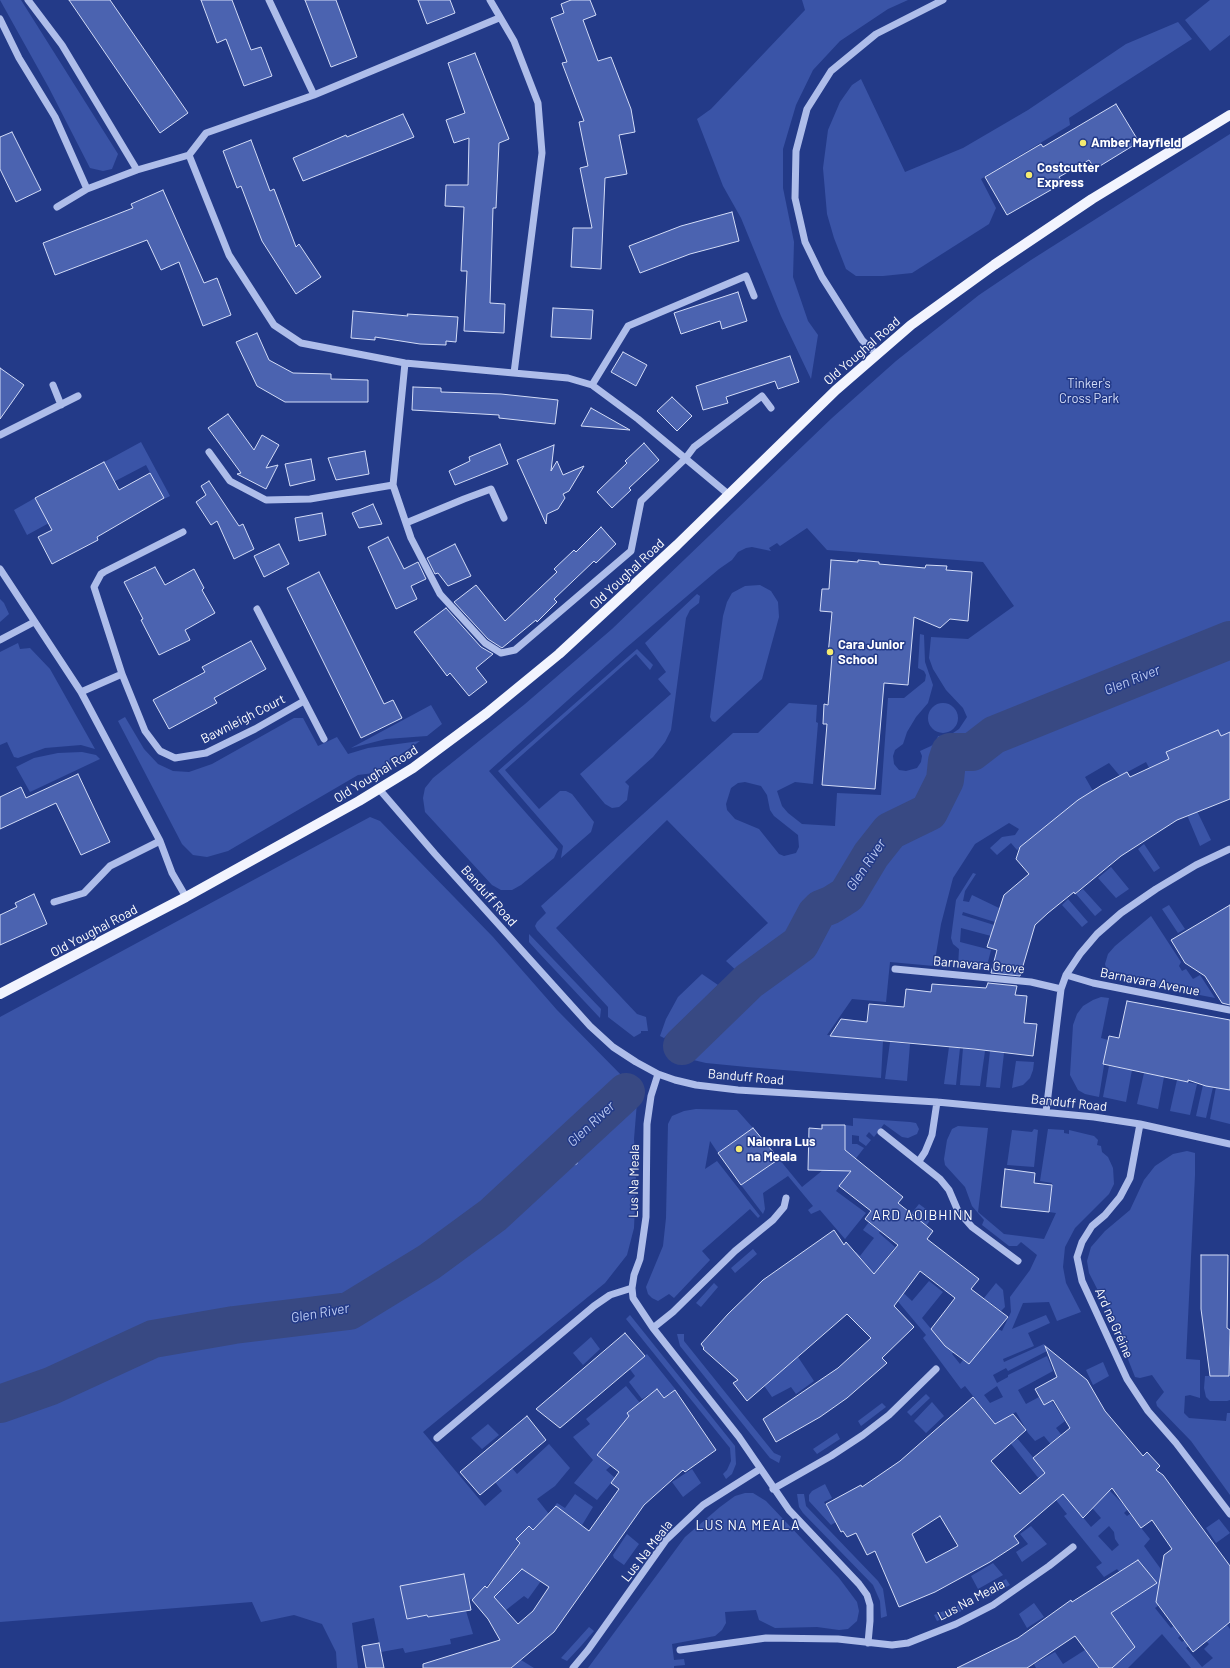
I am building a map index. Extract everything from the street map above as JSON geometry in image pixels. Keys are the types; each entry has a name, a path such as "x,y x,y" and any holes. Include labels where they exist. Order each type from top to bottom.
{"main road":[{"name":"Old Youghal Road","path":"0,994 186,897 379,789 413,768 487,713 559,654 623,596 836,390 876,354 947,298 994,265 1092,200 1230,115"}],"street":[{"path":"28,0 62,45 137,170"},
{"path":"269,0 314,95"},
{"path":"490,0 499,18 514,41 538,103 542,153 514,373"},
{"path":"876,354 862,340 826,284 805,242 795,198 796,151 807,109 831,71 876,34 943,0"},
{"path":"57,207 87,189 137,170 189,156 206,133 314,95 499,18"},
{"path":"0,19 18,58 55,117 87,189"},
{"path":"189,156 229,255 274,325 301,343 405,363 568,378 592,385 638,419 728,494"},
{"path":"592,385 628,326 746,276 754,296"},
{"path":"405,363 393,485 411,538 440,594 485,643 501,653 516,650 631,551 641,501 685,459 694,447 762,396 771,408"},
{"path":"52,386 61,405"},
{"path":"0,435 78,396"},
{"path":"209,452 230,481 266,500 310,499 393,485"},
{"path":"406,523 491,489 504,518"},
{"name":"Bawnleigh Court","path":"183,532 104,572 101,574 94,587 122,674 145,731 160,751 175,758 206,753 255,729 304,701"},
{"path":"0,569 81,692 160,841 172,873 186,897"},
{"name":"Bawnleigh Court","path":"257,609 324,739"},
{"path":"0,640 34,622"},
{"path":"81,692 122,674"},
{"name":"Banduff Road","path":"379,789 590,1026 613,1047 658,1074 696,1085 738,1090 936,1102 1046,1112 1140,1124 1230,1144"},
{"path":"54,902 84,893 110,866 160,841"},
{"path":"1046,1112 1061,989 1066,975 1080,954 1097,934 1121,913 1196,864 1230,849"},
{"name":"Barnavara Grove","path":"895,969 1031,982 1061,989"},
{"name":"Barnavara Avenue","path":"1066,975 1093,983 1230,1010"},
{"name":"Lus Na Meala","path":"632,1288 644,1240 647,1189 647,1124 650,1096 658,1074"},
{"path":"919,1161 925,1152 932,1135 936,1102"},
{"name":"Ard na Gréine","path":"1140,1124 1130,1178 1120,1197 1105,1215 1092,1226 1082,1242 1077,1257 1081,1275 1127,1379 1148,1412 1176,1443 1230,1514"},
{"path":"880,1132 919,1161 940,1179 949,1190 963,1219 1018,1261"},
{"path":"654,1328 673,1312 735,1251 773,1220 784,1207 786,1198"},
{"path":"437,1438 594,1306 610,1295 632,1288 634,1298 654,1328 739,1437 773,1489 808,1532 859,1584 867,1595 870,1605 868,1643"},
{"path":"773,1489 831,1456 863,1435 889,1415 936,1369"},
{"name":"Lus Na Meala","path":"572,1668 588,1650 666,1540 703,1505 760,1469"},
{"name":"Lus Na Meala","path":"680,1650 766,1638 838,1639 892,1645 908,1643 956,1624 998,1601 1073,1547"}],"green space":[{"path":"0,0 21,0 118,154 112,169 103,171 90,168 49,88"},
{"path":"802,0 908,0 888,9 840,41 813,70 796,105 783,149 783,188 794,242 793,277 808,321 818,335 811,379 781,316 741,218 723,186 697,119 711,109 805,10"},
{"path":"1210,0 1230,0 1230,35 1210,51 1185,20"},
{"path":"1178,22 1192,39 1069,118 1070,125 981,179 996,208 989,224 912,273 883,276 856,276 846,269 834,238 827,214 823,168 828,130 840,102 852,85 861,79 905,172 963,148 1028,110 1126,44"},
{"name":"Tinker's Cross Park","path":"1230,134 1230,761 1161,791 1146,762 1120,776 1109,763 1085,777 1093,791 1017,850 1011,843 997,855 990,848 1002,837 1015,835 1019,829 1009,823 975,844 953,878 941,924 934,966 890,962 886,1002 852,999 827,1035 883,1041 881,1078 706,1063 685,1058 676,1043 674,1034 739,973 726,961 768,923 667,820 556,928 637,1014 646,1017 648,1031 641,1031 641,1033 634,1037 608,1017 608,1007 537,930 535,926 537,922 546,913 541,906 733,733 758,733 789,703 817,705 816,722 818,723 813,784 795,782 777,791 782,806 788,813 802,824 835,826 837,793 881,795 888,698 904,698 925,681 926,675 924,671 918,668 920,634 924,635 925,662 933,685 928,703 916,717 907,732 903,744 895,750 893,756 894,764 899,770 906,771 917,768 921,762 922,756 920,751 936,742 938,736 950,735 959,729 967,717 963,708 946,690 933,669 929,658 931,637 968,639 1014,606 983,562 827,550 807,528 780,546 777,543 769,548 771,551 752,547 738,552 732,560 719,569 627,647 489,771 558,849 554,858 521,885 512,890 501,890 492,885 425,812 423,798 425,788 433,778 525,704 612,629 832,418 896,361 979,295 1031,260","holes":["745,782 761,786 767,795 770,810 774,816 798,835 799,847 796,853 784,856 779,854 759,829 735,819 727,810 726,804 731,788 738,783"]},
{"path":"141,442 170,496 164,499 146,465 100,489 87,481 84,473"},
{"path":"35,498 49,523 27,535 14,510"},
{"path":"760,585 771,591 778,602 779,617 762,679 715,722 712,721 710,717 723,616 727,602 732,593 745,586"},
{"path":"697,594 700,596 699,603 690,610 686,618 671,730 665,742 653,757 625,782 629,786 627,800 619,807 612,808 605,804 580,774 671,694 658,679 666,672 645,643"},
{"path":"0,599 4,603 9,614 0,622"},
{"path":"18,643 20,649 30,648 50,669 95,749 81,745 45,748 18,758 14,757 7,742 0,745 0,652"},
{"path":"637,649 653,665 650,670 636,654 505,770 539,809 560,791 566,791 572,794 594,822 591,832 561,858 563,846 498,771"},
{"path":"943,703 949,704 957,712 957,724 949,732 943,733 937,732 929,724 928,718 929,712 937,704"},
{"path":"431,705 442,724 427,736 386,739 351,748"},
{"path":"125,717 144,749 158,764 173,771 189,772 212,764 294,718 303,718 318,746 337,737 348,754 368,748 420,741 374,773 358,775 228,851 207,857 193,855 182,844 118,721"},
{"path":"82,752 96,755 100,759 30,792 16,767 34,758 58,753"},
{"path":"1197,811 1211,840 1200,846 1187,815"},
{"path":"370,817 380,821 493,937 557,1010 628,1082 635,1093 637,1102 634,1139 636,1180 634,1228 627,1255 605,1283 423,1432 485,1506 502,1491 495,1482 512,1468 517,1474 549,1444 570,1468 555,1486 537,1499 549,1514 518,1544 508,1559 541,1581 528,1599 524,1596 506,1610 503,1607 483,1606 502,1589 492,1580 476,1598 463,1601 473,1634 450,1639 451,1644 405,1653 403,1648 381,1652 374,1618 352,1623 358,1668 337,1668 336,1652 322,1624 294,1615 261,1622 252,1602 0,1622 0,1017","holes":["464,1574 468,1596 405,1608 400,1586"]},
{"path":"1144,844 1160,868 1154,872 1138,849"},
{"path":"1111,867 1129,889 1116,898 1098,878"},
{"path":"973,873 976,874 965,891 963,901 969,902 972,895 999,908 998,913 995,922 963,912 962,915 994,925 995,937 961,928 960,942 991,950 986,970 958,967 959,949 953,944 951,938 956,900"},
{"path":"1083,889 1102,910 1095,916 1076,894"},
{"path":"1068,899 1088,922 1082,927 1062,905"},
{"path":"1169,905 1185,929 1178,933 1162,909"},
{"path":"1151,916 1181,962 1179,966 1182,971 1186,969 1193,979 1200,975 1215,998 1114,978 1108,975 1105,964 1108,954 1115,946"},
{"path":"529,934 601,1009 600,1018 529,942"},
{"path":"702,974 718,985 664,1038 660,1036 666,1019 678,997"},
{"path":"1101,997 1109,998 1101,1038 1108,1040 1099,1097 1085,1094 1078,1090 1070,1075 1073,1025 1077,1014 1083,1006"},
{"path":"890,1042 910,1044 907,1081 885,1079"},
{"path":"949,1047 960,1048 956,1085 944,1084"},
{"path":"963,1048 985,1051 980,1086 960,1085"},
{"path":"990,1051 1004,1053 1000,1088 986,1087"},
{"path":"1016,1061 1034,1062 1033,1070 1030,1078 1023,1085 1012,1088"},
{"path":"1109,1066 1132,1070 1126,1102 1103,1097"},
{"path":"1144,1073 1164,1077 1158,1109 1137,1104"},
{"path":"1177,1080 1197,1084 1190,1115 1170,1111"},
{"path":"1203,1085 1213,1087 1206,1118 1196,1116"},
{"path":"1216,1087 1230,1090 1230,1124 1210,1119"},
{"path":"696,1109 737,1110 753,1128 718,1153 710,1141 705,1169 717,1161 760,1216 758,1218 750,1209 702,1251 710,1260 674,1298 669,1294 658,1301 648,1294 646,1287 663,1246 666,1218 668,1124 672,1116 684,1111"},
{"path":"853,1118 916,1123 919,1129 917,1134 908,1138 902,1137 884,1124 874,1137 869,1132 866,1136 871,1140 866,1146 859,1141 859,1136 852,1135 852,1144 857,1144 864,1148 850,1166 853,1168 836,1191 866,1213 845,1239 820,1210 811,1214 808,1210 813,1206 788,1176 763,1193 765,1209 763,1214 741,1185 779,1159 802,1187 823,1170 845,1125 853,1126"},
{"path":"958,1126 988,1128 978,1212 1004,1234 1044,1239 1056,1213 1049,1212 1052,1183 1040,1181 1048,1129 1064,1130 1064,1133 1069,1134 1069,1130 1094,1136 1098,1140 1097,1145 1101,1146 1102,1152 1108,1157 1113,1168 1114,1184 1109,1194 1075,1228 1065,1247 1063,1267 1066,1283 1081,1312 1057,1321 1049,1302 1023,1303 1012,1329 1046,1315 1050,1323 1028,1333 1034,1346 1003,1359 1004,1362 1044,1344 1047,1351 1008,1371 1006,1368 993,1375 997,1383 1008,1377 1008,1375 1047,1356 1053,1371 1018,1390 1026,1404 1039,1397 1044,1405 1052,1401 1065,1421 1056,1428 1064,1438 1053,1447 1044,1436 1035,1441 1028,1433 1016,1412 1006,1418 1010,1425 1007,1426 1091,1527 1101,1518 1073,1486 1093,1469 1096,1473 1094,1475 1128,1509 1124,1513 1127,1516 1130,1514 1150,1539 1144,1546 1171,1583 1166,1587 1171,1596 1155,1608 1171,1628 1200,1605 1215,1624 1186,1648 1202,1667 1213,1658 1204,1649 1209,1644 1206,1641 1227,1625 1230,1629 1230,1668 1191,1668 1162,1634 1128,1668 1111,1668 1135,1647 1111,1613 1138,1595 1117,1569 1104,1577 1096,1567 1102,1563 1064,1516 1067,1514 965,1386 961,1389 923,1338 926,1335 896,1299 893,1302 877,1299 867,1308 834,1268 856,1252 860,1256 874,1238 863,1230 875,1214 886,1223 879,1233 895,1247 880,1267 892,1276 903,1261 912,1266 896,1286 912,1301 929,1281 943,1292 922,1318 937,1336 954,1315 988,1341 998,1329 1002,1331 1011,1312 1010,1297 1030,1270 1037,1255 1021,1242 1017,1246 1009,1246 982,1225 984,1220 972,1206 965,1187 945,1165 944,1159 947,1140 952,1129","holes":["870,1269 874,1274 866,1282 861,1276","954,1340 960,1345 963,1341 972,1348 960,1364 952,1354 954,1352 948,1348","997,1386 1003,1397 990,1403 984,1395","1109,1526 1114,1532 1115,1539 1119,1545 1112,1551 1098,1536","1185,1631 1190,1636 1182,1642 1178,1638"]},
{"path":"1034,1129 1038,1130 1034,1167 1007,1165 1012,1130 1032,1132"},
{"path":"1187,1151 1195,1153 1195,1175 1186,1359 1200,1360 1200,1398 1190,1395 1185,1396 1184,1413 1189,1418 1226,1421 1227,1413 1230,1413 1230,1495 1191,1441 1157,1406 1156,1402 1164,1392 1152,1375 1140,1378 1135,1377 1111,1316 1089,1273 1087,1261 1091,1247 1105,1231 1130,1210 1144,1180 1155,1166 1173,1154"},
{"path":"919,1204 934,1215 926,1226 911,1214"},
{"path":"753,1249 757,1254 735,1273 731,1268"},
{"path":"714,1283 718,1287 701,1307 696,1303"},
{"path":"996,1283 1003,1290 1005,1307 1001,1311 984,1298"},
{"path":"630,1315 735,1446 736,1464 732,1474 726,1479 723,1474 727,1470 731,1461 730,1448 626,1319"},
{"path":"677,1334 684,1334 684,1341 774,1453 781,1456 779,1463 770,1458 680,1346"},
{"path":"591,1337 600,1349 583,1365 573,1353"},
{"path":"1230,1344 1230,1400 1210,1401 1206,1397 1204,1388 1205,1376 1228,1376"},
{"path":"792,1348 814,1381 796,1394 791,1387 772,1397 758,1377"},
{"path":"647,1354 676,1390 662,1400 638,1463 614,1435 604,1446 620,1458 606,1470 615,1478 597,1500 574,1483 593,1460 573,1437 590,1424 586,1419 626,1386 640,1403 627,1412 632,1419 657,1402 650,1394 642,1399 629,1382 635,1376 629,1368"},
{"path":"1103,1362 1109,1376 1093,1385 1086,1370"},
{"path":"926,1394 930,1398 911,1416 907,1412"},
{"path":"932,1402 944,1416 926,1433 914,1421"},
{"path":"882,1403 886,1407 861,1426 858,1421"},
{"path":"488,1424 499,1435 482,1449 471,1438"},
{"path":"837,1433 840,1439 817,1454 813,1449"},
{"path":"692,1469 701,1483 683,1497 672,1482"},
{"path":"825,1484 832,1498 824,1502 836,1522 831,1525 809,1501 809,1495 812,1491"},
{"path":"745,1493 753,1493 766,1501 839,1578 857,1602 859,1611 857,1621 848,1629 839,1630 817,1627 775,1628 759,1620 756,1610 725,1612 726,1623 722,1630 715,1636 672,1644 674,1660 684,1659 685,1665 674,1666 674,1668 588,1668 685,1537 735,1496"},
{"path":"575,1494 593,1507 559,1563 565,1522 551,1511 557,1503 565,1508"},
{"path":"797,1494 804,1494 806,1506 878,1581 883,1589 887,1616 881,1618 880,1601 873,1585 803,1513 799,1507"},
{"path":"1219,1519 1230,1533 1216,1543 1206,1528"},
{"path":"1031,1526 1047,1544 1022,1562 1016,1552 1028,1544 1020,1534"},
{"path":"627,1534 639,1544 624,1565 614,1558 613,1555"},
{"path":"993,1563 1003,1575 978,1589 971,1576"},
{"path":"1006,1579 1010,1585 983,1600 979,1594"},
{"path":"1034,1603 1044,1617 1027,1628 1019,1614"},
{"path":"961,1604 964,1610 937,1621 934,1615"},
{"path":"589,1627 594,1631 581,1646 567,1661 561,1658"},
{"path":"1085,1650 1099,1668 1036,1668 1034,1664 1055,1652 1063,1664"},
{"path":"521,1660 534,1668 506,1668 513,1664"}],"building":[{"path":"69,0 110,0 188,113 160,133"},
{"path":"201,0 232,0 251,50 261,47 272,76 244,86 226,39 217,43"},
{"path":"305,0 336,0 357,57 331,67"},
{"path":"418,0 450,0 455,13 427,24"},
{"path":"571,0 590,0 596,15 583,20 598,61 611,57 631,109 635,132 619,135 627,174 605,178 601,269 571,267 573,228 592,228 580,168 588,166 579,122 584,121 562,63 567,62 551,18 564,13 561,4"},
{"path":"475,53 509,139 499,143 496,208 493,208 490,303 505,304 504,333 464,331 467,271 461,271 464,207 445,206 446,185 468,185 469,138 454,143 446,120 465,113 448,63"},
{"path":"1116,104 1139,142 1095,169 1089,160 1059,177 1063,183 1007,215 985,177 1041,144 1043,147"},
{"path":"403,114 414,137 303,181 293,158 346,135 347,137"},
{"path":"12,132 41,190 16,202 0,169 0,137"},
{"path":"251,140 270,191 274,189 296,247 299,244 321,277 296,294 262,241 241,186 237,188 223,151"},
{"path":"163,190 204,283 217,278 231,315 203,326 179,262 161,270 147,240 55,275 43,243 133,208 131,204"},
{"path":"732,212 739,241 690,254 640,273 629,246 681,226"},
{"path":"738,292 747,321 722,329 720,321 681,334 674,313"},
{"path":"553,308 593,310 591,339 551,337"},
{"path":"353,311 408,316 407,314 458,317 456,342 446,341 446,345 420,344 375,337 375,340 351,338"},
{"path":"257,333 269,360 293,373 331,374 331,379 368,380 368,402 285,402 257,386 236,342"},
{"path":"623,352 647,365 636,386 611,372"},
{"path":"790,356 799,382 778,389 775,381 726,397 728,403 703,410 696,386"},
{"path":"0,368 24,385 0,419"},
{"path":"413,387 441,388 441,392 501,394 558,400 555,424 499,418 499,415 412,410"},
{"path":"672,397 692,416 677,431 657,411"},
{"path":"591,408 630,430 581,426"},
{"path":"228,414 254,450 262,435 279,445 266,468 278,465 266,489 237,474 241,473 208,428"},
{"path":"644,443 659,460 629,488 631,490 612,508 597,492 627,463 625,461"},
{"path":"500,444 508,464 455,485 449,471 470,461 469,457"},
{"path":"554,445 551,471 557,461 563,475 584,466 569,491 563,494 565,498 558,509 547,514 546,524 517,460"},
{"path":"365,451 369,474 336,480 328,458"},
{"path":"311,459 315,480 290,486 285,464"},
{"path":"104,462 119,490 150,473 164,498 97,537 98,540 52,564 38,537 52,530 35,498"},
{"path":"209,481 239,526 243,524 254,549 234,559 217,521 211,525 196,502 206,495 201,486"},
{"path":"373,504 382,524 359,528 352,513"},
{"path":"322,513 326,535 299,541 295,518"},
{"path":"601,527 616,544 596,563 594,561 554,599 557,602 537,622 536,620 502,648 488,639 454,602 476,585 505,621 557,572 554,569 574,550 576,552"},
{"path":"388,537 404,569 418,562 426,579 411,586 417,599 396,609 368,547"},
{"path":"279,544 289,564 264,577 254,556"},
{"path":"455,544 471,576 448,586 438,573 435,574 427,558"},
{"path":"831,560 858,562 858,560 879,562 879,564 925,568 926,565 947,566 946,570 972,572 968,621 950,619 940,628 914,617 908,685 884,683 875,789 822,785 827,724 823,724 824,704 828,705 832,656 828,655 832,612 820,611 822,589 829,589"},
{"path":"155,567 165,585 194,569 204,588 202,590 215,613 185,630 190,640 159,655 124,582"},
{"path":"319,572 384,704 393,700 402,718 361,738 287,588"},
{"path":"446,608 481,647 493,654 476,668 487,682 469,696 450,673 447,676 414,632"},
{"path":"251,641 266,669 214,698 217,703 169,729 153,700 205,672 202,667"},
{"path":"1218,730 1221,736 1230,732 1230,799 1177,820 1121,856 1075,894 1074,892 1048,913 1035,925 1020,976 991,973 997,950 987,947 1004,895 1029,874 1016,859 1020,847 1078,800 1102,785 1127,772 1130,777 1169,759 1166,752"},
{"path":"78,774 110,842 81,855 56,803 0,829 0,797 21,787 26,798"},
{"path":"34,894 47,924 0,945 0,915 17,907 15,903"},
{"path":"1230,905 1230,1005 1222,1003 1205,976 1185,963 1171,940"},
{"path":"988,983 1017,986 1015,995 1027,996 1024,1023 1037,1024 1033,1056 830,1036 841,1019 867,1022 869,1004 904,1007 906,989 931,992 932,984 986,988"},
{"path":"1127,1001 1230,1020 1230,1090 1206,1086 1188,1080 1188,1082 1103,1064 1109,1036 1119,1038"},
{"path":"822,1125 845,1125 845,1150 903,1197 898,1203 933,1231 927,1239 979,1279 971,1289 1008,1317 969,1364 945,1346 931,1329 955,1298 920,1271 894,1306 914,1327 882,1358 887,1363 847,1398 820,1417 776,1442 763,1419 838,1368 871,1338 847,1314 747,1401 733,1383 738,1380 703,1349 704,1348 701,1344 728,1314 763,1280 834,1230 844,1245 846,1242 874,1274 898,1245 865,1219 871,1211 839,1186 851,1171 808,1170 809,1128 822,1129"},
{"path":"753,1128 779,1159 741,1185 718,1153"},
{"path":"1005,1169 1035,1173 1034,1183 1052,1185 1049,1212 1001,1207"},
{"path":"1201,1255 1228,1255 1227,1328 1230,1330 1229,1376 1210,1376 1201,1309"},
{"path":"625,1333 645,1356 560,1428 536,1409"},
{"path":"1045,1346 1087,1380 1105,1411 1143,1456 1147,1452 1160,1466 1156,1470 1163,1475 1230,1566 1230,1622 1193,1652 1156,1602 1164,1555 1172,1549 1152,1520 1141,1528 1112,1488 1083,1518 1063,1494 1014,1536 1019,1543 990,1562 935,1592 899,1607 875,1551 867,1555 856,1533 847,1537 843,1531 841,1532 826,1504 861,1485 862,1487 900,1461 973,1397 995,1424 1013,1414 1026,1430 991,1461 1020,1494 1045,1473 1033,1458 1070,1428 1053,1400 1044,1405 1035,1389 1057,1377","holes":["940,1516 958,1546 926,1563 912,1534"]},
{"path":"657,1389 664,1398 675,1390 716,1450 685,1472 683,1470 644,1505 554,1632 511,1668 423,1668 423,1664 500,1640 488,1619 472,1600 485,1586 487,1588 520,1543 516,1539 529,1526 533,1530 556,1506 589,1531 619,1489 611,1483 619,1472 597,1455 629,1416 627,1413","holes":["522,1569 549,1587 533,1611 518,1624 494,1597"]},
{"path":"527,1416 546,1440 480,1495 460,1472"},
{"path":"1138,1560 1157,1583 1111,1613 1135,1647 1112,1668 1099,1668 1075,1636 1027,1668 957,1668 1018,1638 1071,1600 1072,1602"},
{"path":"464,1574 471,1610 407,1619 400,1586"},
{"path":"379,1643 384,1668 366,1668 362,1646"}],"waterway":[{"name":"Glen River","path":"682,1046 749,981 800,944 816,914 821,909 831,905 847,895 871,855 890,831 929,812 945,780 947,761 950,752 972,752 994,735 1230,640"},
{"name":"Glen River","path":"0,1404 51,1386 153,1339 234,1325 349,1311 429,1262 493,1215 626,1092"},
{"path":"563,1148 575,1162"}],"place":[{"name":"Amber Mayfield","path":"1083,143"},
{"name":"Costcutter Express","path":"1029,175"},
{"name":"Cara Junior School","path":"830,652"},
{"name":"Naionra Lus na Meala","path":"739,1149"}],"district":[{"name":"ARD AOIBHINN","path":"923,1215"},
{"name":"LUS NA MEALA","path":"748,1525"}]}
